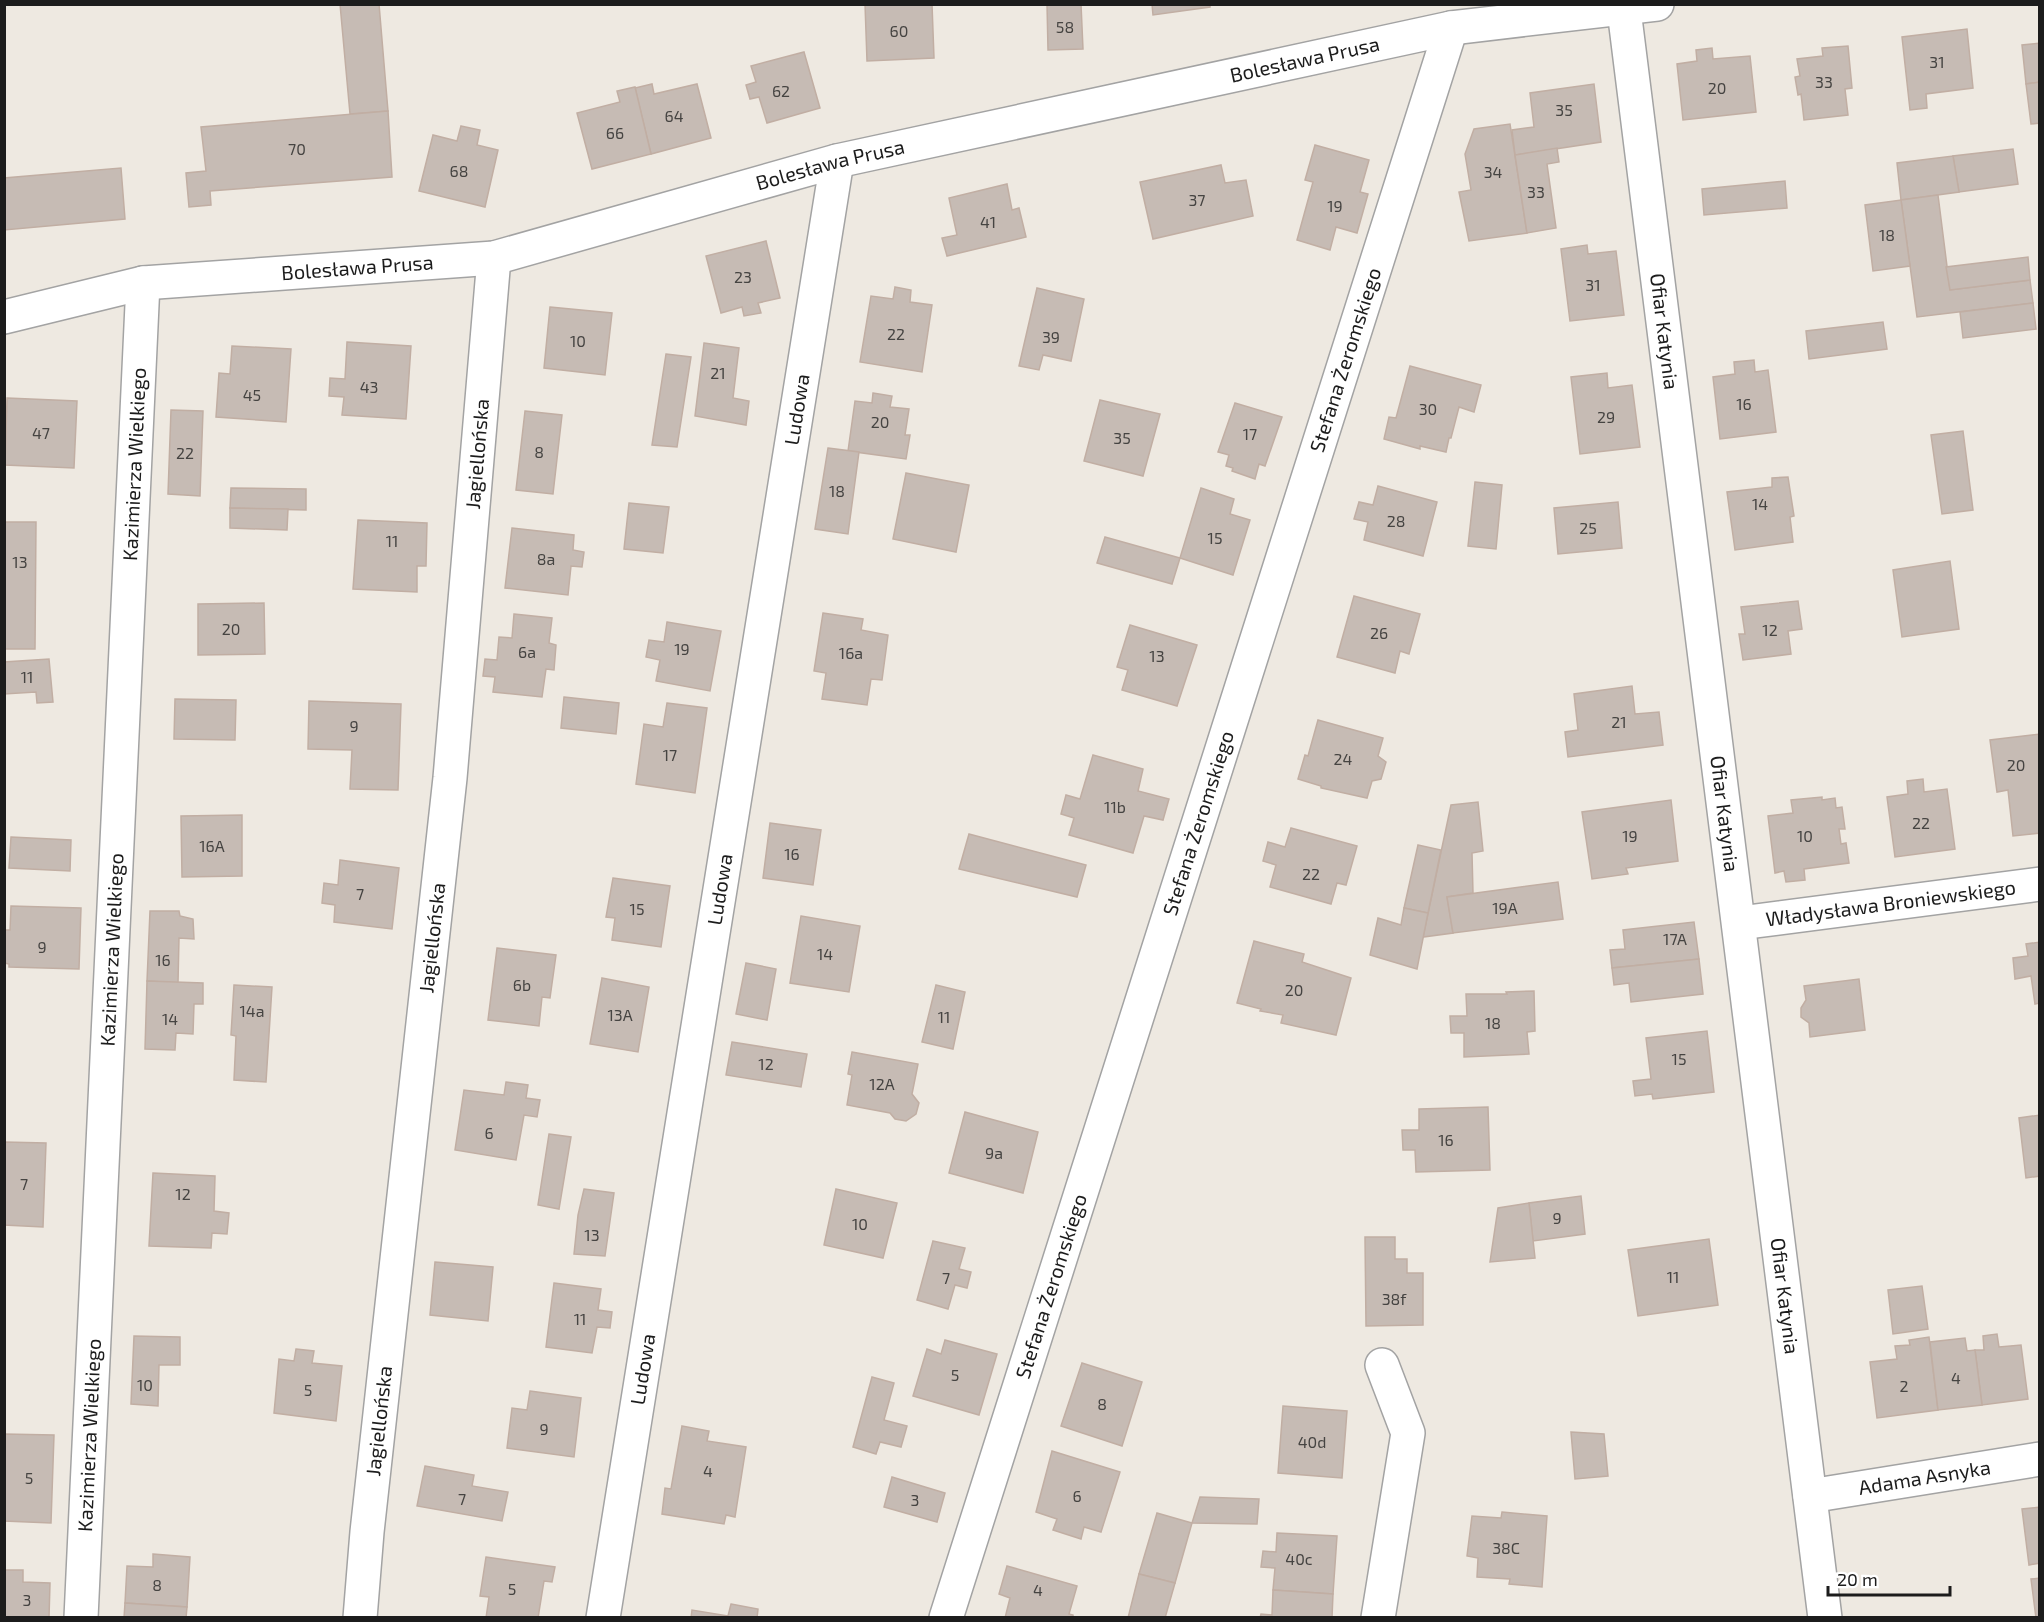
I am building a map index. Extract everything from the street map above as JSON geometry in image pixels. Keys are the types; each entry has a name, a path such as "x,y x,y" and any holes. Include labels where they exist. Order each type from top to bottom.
{"street":[{"name":"Bolesława Prusa","path":"4,317 143,283 494,258 837,161 1451,28 1624,10 1657,4"},
{"name":"Ofiar Katynia","path":"1624,10 1825,1617"},
{"name":"Stefana Żeromskiego","path":"946,1617 1451,28"},
{"name":"Ludowa","path":"603,1617 837,161"},
{"name":"Jagiellońska","path":"360,1617 450,778 494,258"},
{"name":"Kazimierza Wielkiego","path":"81,1617 143,283"},
{"name":"Władysława Broniewskiego","path":"1740,923 2040,884"},
{"path":"1378,1617 1408,1433 1382,1365"},
{"name":"Adama Asnyka","path":"1810,1496 2040,1459"}],"building":[{"path":"340,4 379,4 388,111 350,114"},
{"path":"865,4 932,4 934,58 867,61"},
{"path":"1047,4 1081,4 1083,49 1048,50"},
{"path":"1152,4 1210,4 1210,7 1153,15"},
{"path":"1967,29 1973,88 1926,94 1927,108 1910,110 1902,37"},
{"path":"2040,43 2040,82 2026,84 2022,45"},
{"path":"1848,46 1852,88 1845,89 1848,115 1804,120 1801,94 1798,95 1795,77 1800,76 1797,59 1823,56 1822,48"},
{"path":"1712,48 1713,59 1750,56 1756,112 1683,120 1677,64 1697,61 1696,50"},
{"path":"804,52 820,108 767,123 759,97 750,99 746,85 756,82 751,66"},
{"path":"2040,82 2040,123 2031,124 2026,84"},
{"path":"652,84 654,94 697,84 711,138 651,154 635,88"},
{"path":"1594,84 1601,142 1515,155 1512,130 1534,127 1530,93"},
{"path":"635,87 651,154 592,169 577,113 620,102 617,91"},
{"path":"388,111 392,177 210,191 211,205 189,207 186,173 206,171 201,127"},
{"path":"1510,124 1527,233 1469,241 1459,192 1471,190 1465,154 1474,129"},
{"path":"461,126 480,130 477,145 498,150 485,207 419,191 433,135 457,141"},
{"path":"1315,145 1369,160 1360,192 1368,194 1357,233 1336,227 1330,250 1297,240 1313,182 1305,180"},
{"path":"1557,148 1559,162 1547,164 1556,228 1527,233 1515,155"},
{"path":"2013,149 2018,184 1959,192 1953,156"},
{"path":"1953,156 1959,192 1901,200 1897,163"},
{"path":"1221,165 1225,183 1246,180 1253,216 1153,239 1140,182"},
{"path":"121,168 125,219 4,230 4,178"},
{"path":"1785,181 1787,208 1704,215 1702,189"},
{"path":"1007,184 1012,210 1019,208 1026,237 947,256 942,238 957,235 949,198"},
{"path":"1938,195 1950,290 2030,280 2033,303 1917,317 1901,200"},
{"path":"1901,200 1910,266 1873,271 1865,205"},
{"path":"766,241 780,298 758,303 761,313 744,316 742,307 721,313 706,256"},
{"path":"1587,245 1588,254 1616,251 1624,315 1570,321 1561,249"},
{"path":"2028,257 2030,280 1950,290 1946,267"},
{"path":"895,287 911,290 910,302 932,305 922,372 860,362 871,296 893,299"},
{"path":"1037,288 1084,299 1071,361 1043,355 1039,370 1019,366"},
{"path":"2033,303 2036,329 1963,338 1960,312"},
{"path":"550,307 612,313 605,375 544,368"},
{"path":"1883,322 1887,349 1809,359 1806,331"},
{"path":"347,342 411,346 406,419 342,415 344,397 329,396 330,378 345,379"},
{"path":"704,343 739,348 733,398 749,401 746,425 695,416"},
{"path":"232,346 291,349 286,422 216,417 219,373 230,374"},
{"path":"666,354 691,357 677,447 652,445"},
{"path":"1754,360 1755,372 1768,370 1776,432 1720,439 1713,377 1735,374 1734,362"},
{"path":"1410,366 1481,385 1474,412 1459,407 1446,452 1420,446 1420,449 1384,439 1389,417 1396,418"},
{"path":"1607,373 1608,388 1632,385 1640,447 1580,454 1571,377"},
{"path":"873,393 892,396 890,407 909,409 905,435 910,435 906,459 848,451 855,401 872,403"},
{"path":"7,398 77,401 74,468 5,465"},
{"path":"1100,400 1160,414 1143,476 1084,461"},
{"path":"1235,403 1282,417 1265,466 1259,464 1255,479 1232,471 1233,468 1226,466 1229,455 1218,452"},
{"path":"171,410 203,411 200,496 168,494"},
{"path":"525,411 562,415 553,494 516,490"},
{"path":"1963,431 1973,510 1942,514 1931,435"},
{"path":"828,448 859,452 848,534 815,529"},
{"path":"906,473 969,485 956,552 893,539"},
{"path":"1788,477 1794,516 1790,517 1793,542 1735,550 1727,492 1772,487 1772,478"},
{"path":"1475,482 1502,485 1496,549 1468,546"},
{"path":"1378,486 1437,502 1423,556 1364,540 1368,522 1354,519 1359,502 1373,505"},
{"path":"231,488 306,489 306,510 230,508"},
{"path":"1201,488 1234,499 1230,514 1250,520 1233,575 1180,558"},
{"path":"1618,502 1622,548 1558,554 1554,508"},
{"path":"629,503 669,507 663,553 624,549"},
{"path":"230,508 288,509 287,530 230,528"},
{"path":"358,520 427,523 426,566 417,566 417,592 353,589"},
{"path":"4,522 36,522 35,649 4,649"},
{"path":"512,528 574,535 573,550 584,552 582,567 571,566 568,595 505,588"},
{"path":"1105,537 1180,558 1172,584 1097,563"},
{"path":"1950,561 1959,629 1902,637 1893,570"},
{"path":"1354,596 1420,614 1409,654 1400,651 1395,673 1337,657"},
{"path":"1798,601 1802,629 1788,631 1791,654 1743,660 1739,634 1745,634 1741,607"},
{"path":"264,603 265,654 198,655 198,604"},
{"path":"823,613 863,619 861,630 888,635 882,680 871,679 867,705 822,699 826,673 814,671"},
{"path":"514,614 552,618 549,643 556,645 554,670 546,669 542,697 493,692 495,677 483,676 485,659 497,660 499,637 512,638"},
{"path":"667,622 721,631 710,691 656,681 660,660 646,657 649,640 664,642"},
{"path":"1130,625 1197,645 1177,706 1122,690 1128,670 1117,667"},
{"path":"49,659 53,702 37,703 36,692 4,694 4,662"},
{"path":"1632,686 1635,714 1659,712 1663,745 1568,757 1565,732 1578,730 1574,694"},
{"path":"564,697 619,703 616,734 561,728"},
{"path":"175,699 236,700 235,740 174,739"},
{"path":"309,701 401,704 398,790 350,789 352,750 308,749"},
{"path":"667,703 707,708 695,793 636,784 644,724 663,727"},
{"path":"1318,720 1383,738 1378,756 1386,762 1381,779 1372,781 1367,798 1321,788 1321,786 1298,779 1305,755 1308,756"},
{"path":"2040,734 2040,833 2013,836 2008,790 1997,792 1990,740"},
{"path":"1093,755 1143,769 1138,791 1169,799 1163,820 1144,816 1133,853 1069,835 1074,818 1061,814 1066,795 1080,799"},
{"path":"1923,779 1924,792 1947,789 1955,849 1895,857 1887,797 1908,794 1907,781"},
{"path":"1822,797 1822,800 1835,798 1836,808 1842,807 1845,829 1839,829 1841,844 1846,843 1849,863 1804,869 1805,880 1786,882 1784,871 1775,873 1768,816 1793,813 1791,800"},
{"path":"1671,800 1678,861 1626,868 1628,874 1592,879 1582,812"},
{"path":"1478,802 1483,851 1472,853 1473,893 1447,897 1453,933 1423,937 1451,805"},
{"path":"242,815 242,876 182,877 181,816"},
{"path":"770,823 821,830 813,885 763,878"},
{"path":"1291,828 1357,846 1346,885 1337,883 1331,904 1270,887 1276,865 1263,861 1268,842 1285,847"},
{"path":"969,834 1086,865 1077,897 959,869"},
{"path":"11,837 71,840 70,871 9,868"},
{"path":"1418,845 1441,850 1428,913 1404,908"},
{"path":"340,860 399,868 392,929 334,922 335,905 322,903 324,883 338,885"},
{"path":"613,878 670,886 661,947 612,940 615,918 606,917"},
{"path":"1558,882 1563,919 1453,933 1447,897"},
{"path":"11,906 81,908 79,969 9,967 9,964 4,963 4,930 10,930"},
{"path":"1404,908 1428,913 1417,969 1370,955 1378,918 1401,925"},
{"path":"150,911 179,911 180,916 193,919 194,939 179,938 178,983 147,981"},
{"path":"801,916 860,926 849,992 790,983"},
{"path":"1694,922 1699,959 1612,968 1610,950 1625,949 1623,930"},
{"path":"1254,941 1304,954 1302,962 1351,978 1336,1035 1281,1023 1283,1015 1260,1011 1261,1009 1237,1003"},
{"path":"2040,942 2040,1003 2035,1004 2031,976 2015,979 2013,958 2028,956 2026,944"},
{"path":"497,948 556,955 550,998 542,997 539,1026 488,1020"},
{"path":"1699,959 1703,994 1631,1002 1629,983 1614,985 1612,968"},
{"path":"746,963 776,969 767,1020 736,1014"},
{"path":"602,978 649,987 638,1052 590,1044"},
{"path":"1859,979 1865,1030 1810,1037 1809,1023 1801,1017 1801,1008 1806,1000 1804,986"},
{"path":"147,981 203,983 203,1004 194,1004 193,1034 176,1033 175,1050 145,1049"},
{"path":"234,985 272,987 266,1082 234,1080 236,1036 231,1035"},
{"path":"936,985 965,992 953,1049 922,1042"},
{"path":"1534,991 1535,1031 1527,1032 1529,1054 1464,1057 1464,1033 1451,1033 1450,1016 1467,1016 1466,994 1507,994 1506,992"},
{"path":"1707,1031 1714,1092 1653,1099 1652,1094 1635,1096 1633,1081 1651,1079 1646,1038"},
{"path":"732,1042 807,1054 801,1087 726,1075"},
{"path":"852,1052 918,1064 912,1094 919,1103 916,1114 906,1121 895,1119 890,1113 847,1105 852,1075 848,1074"},
{"path":"506,1082 528,1085 526,1098 540,1100 537,1117 524,1115 516,1160 455,1150 464,1090 504,1095"},
{"path":"1488,1107 1490,1170 1416,1172 1415,1150 1403,1150 1402,1130 1419,1130 1419,1109"},
{"path":"965,1112 1038,1132 1023,1193 949,1173"},
{"path":"2040,1115 2040,1176 2026,1178 2019,1118"},
{"path":"549,1134 571,1137 559,1209 538,1205"},
{"path":"4,1142 46,1143 43,1227 4,1225"},
{"path":"153,1173 215,1176 214,1211 229,1213 227,1234 212,1233 211,1248 149,1246"},
{"path":"584,1189 614,1193 605,1256 574,1254 578,1215"},
{"path":"836,1189 897,1203 883,1258 824,1245"},
{"path":"1581,1196 1585,1234 1533,1241 1529,1203"},
{"path":"1529,1203 1535,1258 1490,1262 1498,1208"},
{"path":"1365,1237 1395,1237 1395,1259 1407,1259 1407,1273 1423,1273 1423,1325 1366,1326"},
{"path":"1709,1239 1718,1305 1638,1316 1628,1250"},
{"path":"933,1241 965,1248 959,1269 971,1272 967,1288 955,1285 948,1309 917,1300"},
{"path":"435,1262 493,1267 488,1321 430,1315"},
{"path":"554,1283 601,1289 598,1310 612,1312 610,1328 597,1327 592,1353 546,1347"},
{"path":"1922,1286 1928,1329 1893,1334 1888,1290"},
{"path":"1997,1334 1999,1347 2021,1345 2028,1399 1982,1405 1975,1350 1984,1350 1983,1336"},
{"path":"134,1336 180,1337 180,1365 159,1365 158,1406 131,1404"},
{"path":"1929,1337 1938,1410 1877,1418 1870,1362 1897,1359 1895,1346 1910,1345 1909,1340"},
{"path":"1965,1338 1967,1351 1975,1350 1982,1405 1938,1410 1930,1342"},
{"path":"945,1340 997,1354 979,1415 913,1396 927,1349 941,1354"},
{"path":"296,1349 314,1351 312,1363 342,1366 336,1421 274,1413 279,1359 294,1361"},
{"path":"1082,1363 1142,1382 1122,1446 1061,1426"},
{"path":"872,1377 894,1383 884,1420 907,1426 901,1447 880,1442 876,1454 853,1447"},
{"path":"530,1391 581,1398 574,1457 507,1448 512,1408 527,1410"},
{"path":"1283,1406 1347,1411 1342,1478 1278,1473"},
{"path":"682,1426 709,1431 707,1441 746,1447 735,1517 726,1515 724,1524 662,1514 665,1488 671,1489"},
{"path":"1571,1432 1604,1434 1608,1476 1575,1479"},
{"path":"4,1434 54,1435 51,1523 4,1521"},
{"path":"1052,1451 1120,1472 1101,1532 1084,1527 1081,1539 1053,1530 1057,1519 1036,1512"},
{"path":"425,1466 474,1475 472,1486 508,1492 502,1521 417,1506"},
{"path":"892,1477 945,1493 937,1522 884,1507"},
{"path":"1200,1497 1259,1499 1257,1524 1192,1523"},
{"path":"2040,1507 2040,1563 2029,1565 2022,1509"},
{"path":"1502,1512 1547,1516 1542,1587 1509,1584 1510,1579 1477,1577 1478,1558 1467,1556 1472,1516 1501,1518"},
{"path":"1157,1513 1192,1523 1175,1583 1139,1574"},
{"path":"1277,1533 1337,1536 1333,1594 1273,1590 1275,1568 1261,1567 1263,1551 1276,1552"},
{"path":"153,1554 190,1557 187,1607 125,1603 127,1566 153,1567"},
{"path":"486,1557 555,1567 552,1582 544,1581 538,1618 486,1618 489,1597 480,1596"},
{"path":"1007,1566 1077,1586 1069,1614 1073,1615 1073,1618 1005,1618 1010,1598 999,1594"},
{"path":"4,1570 23,1570 23,1582 50,1583 49,1618 4,1618"},
{"path":"1139,1574 1175,1583 1165,1618 1128,1618"},
{"path":"2040,1578 2040,1618 2036,1618 2031,1579"},
{"path":"1273,1590 1333,1594 1332,1618 1260,1618 1261,1614 1272,1615"},
{"path":"125,1603 187,1607 186,1618 124,1618"},
{"path":"731,1604 758,1609 757,1618 691,1618 692,1610 728,1616"}]}
